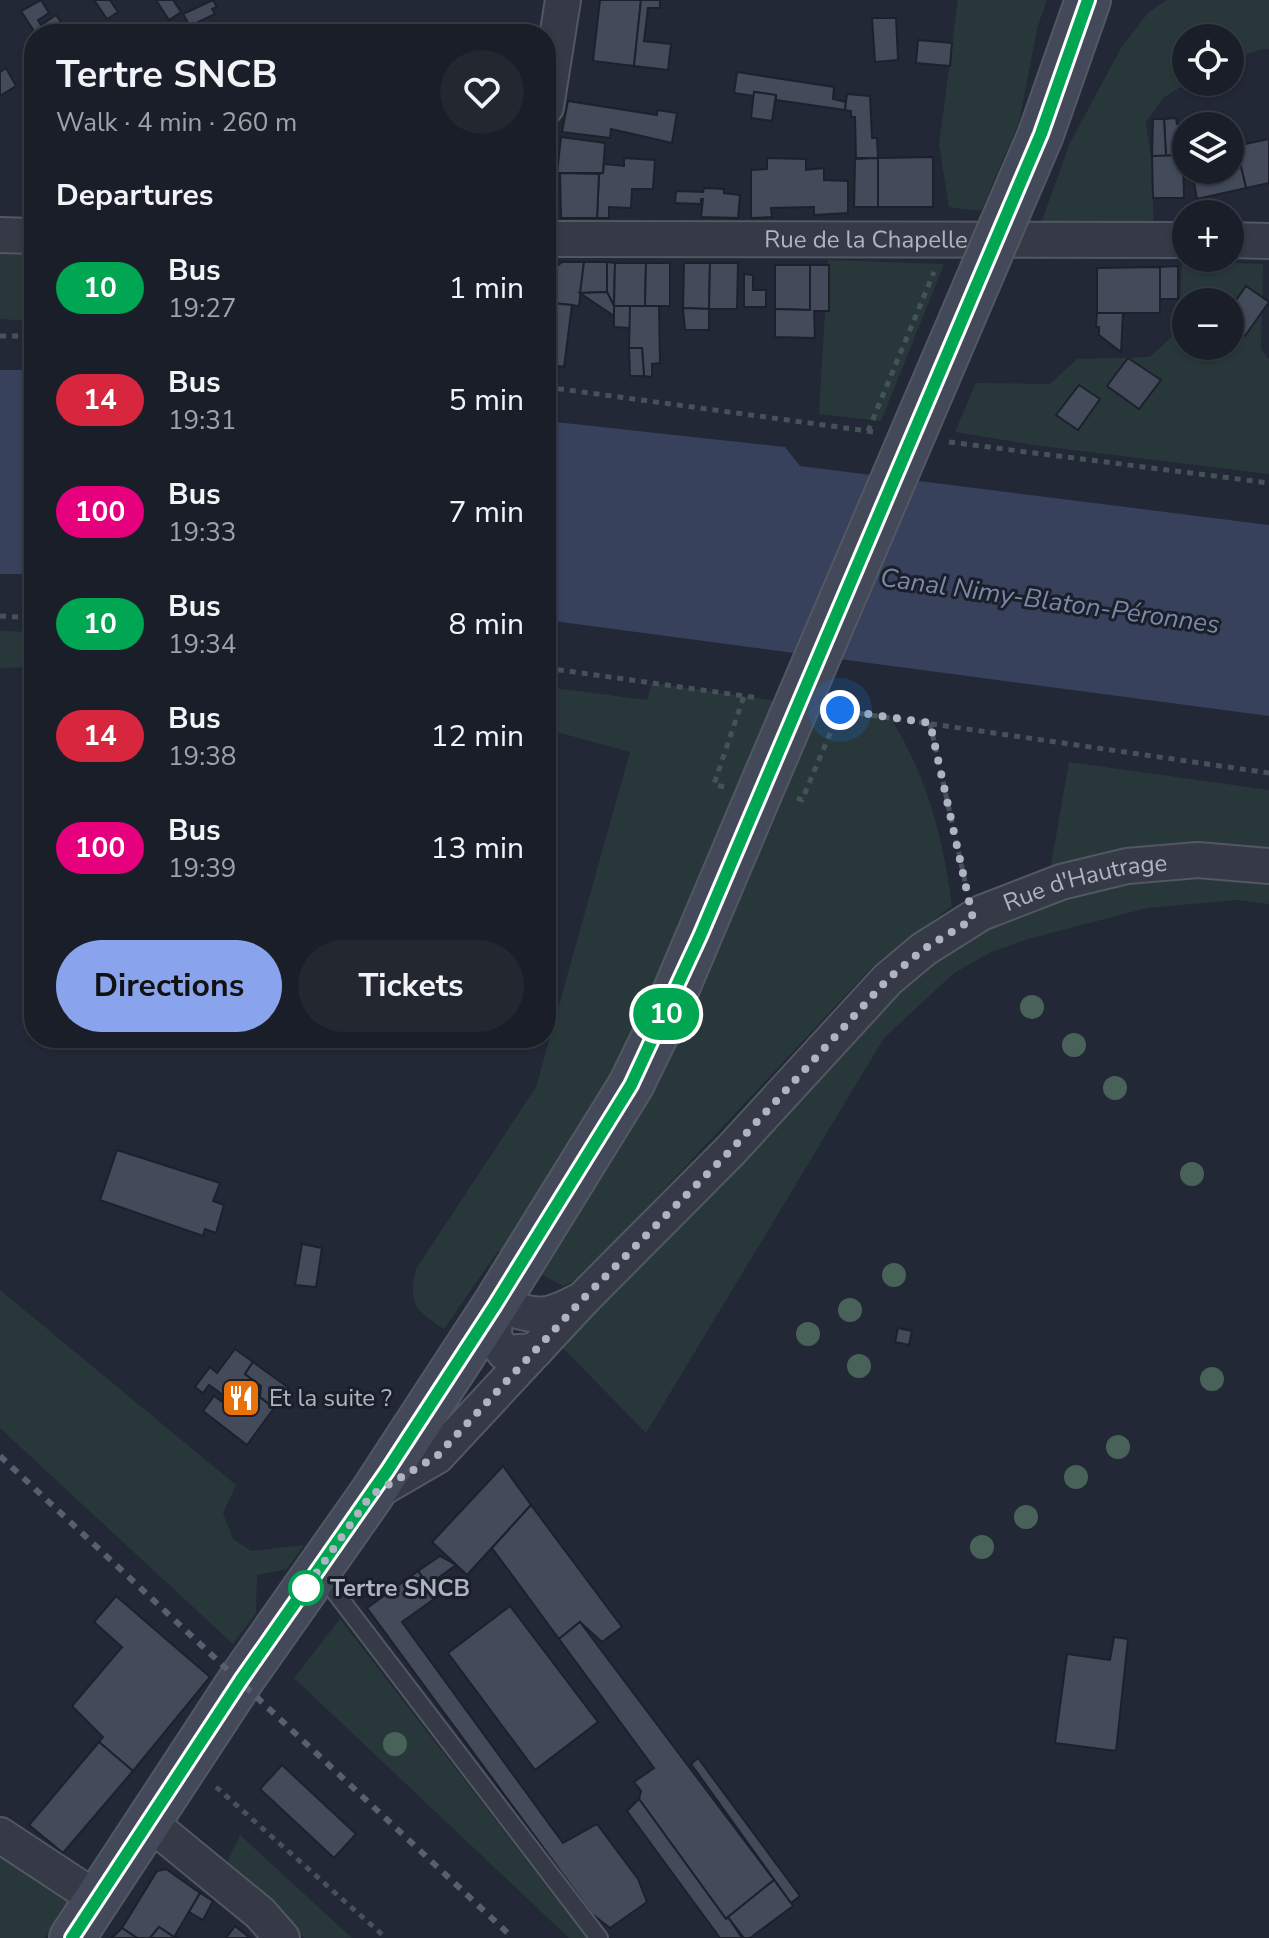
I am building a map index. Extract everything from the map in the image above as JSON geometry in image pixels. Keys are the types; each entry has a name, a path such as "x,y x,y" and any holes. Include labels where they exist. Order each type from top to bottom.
{"street":[{"path":"556,44 563,0"},
{"path":"72,1938 241,1680 371,1495 495,1305 631,1085 673,997 783,791 1041,134 1088,0"},
{"path":"0,235 24,236"},
{"name":"Rue de la Chapelle","path":"556,239 1172,240"},
{"path":"1244,240 1269,241"},
{"name":"Rue d'Hautrage","path":"371,1495 437,1456 583,1299 731,1150 888,979 924,949 973,919 1061,882 1127,866 1198,860 1269,866"},
{"path":"495,1305 538,1316 552,1316 583,1299"},
{"path":"495,1305 494,1339 505,1353 535,1351"},
{"path":"149,1822 260,1913 282,1938"},
{"path":"0,1835 97,1899"}],"lane":[{"path":"319,1570 599,1938"}],"path":[{"path":"868,431 937,264 944,264 955,241"},
{"path":"0,336 24,336"},
{"path":"0,616 24,617"},
{"path":"556,669 772,700"},
{"path":"714,784 744,696"},
{"path":"827,708 1269,773"},
{"path":"783,791 840,710"},
{"path":"930,723 973,919"},
{"path":"188,1762 386,1938"}],"shaded area":[{"path":"958,0 1047,0 1038,25 1019,122 981,211 949,207 939,144"},
{"path":"1167,0 1269,0 1269,49 1244,56 1244,24 1172,24 1172,92 1163,98 1146,122 1152,165 1154,239 1035,240 1070,143 1121,48 1148,13"},
{"path":"0,250 24,250 24,320 0,319"},
{"path":"828,260 944,264 881,421 819,414"},
{"path":"1244,263 1263,264 1261,349 1269,359 1269,474 1041,446 955,432 976,383 1050,384 1077,359 1150,357 1172,337 1172,360 1244,360 1244,288 1181,288 1182,272 1244,272"},
{"path":"0,631 24,632 24,667 0,668"},
{"path":"652,683 890,717 914,762 932,808 952,906 874,965 582,1277 563,1286 498,1251 444,1329 426,1317 416,1305 413,1290 416,1269 536,1087 547,1048 556,1048 556,1016 630,752 556,732 556,688 647,700"},
{"path":"1069,762 1269,790 1269,904 1237,900 1147,908 1028,939 989,953 953,974 884,1038 646,1433 560,1345 912,976 963,945 956,931 1047,888"},
{"path":"0,1290 236,1485 223,1513 233,1539 251,1551 304,1545 287,1569 257,1575 256,1613 233,1644 0,1428"},
{"path":"340,1619 589,1938 569,1938 294,1678"},
{"path":"240,1835 352,1938 304,1938 297,1928 226,1864"},
{"path":"0,1844 74,1894 45,1938 0,1938"}],"water":[{"path":"0,370 24,370 24,574 0,574"},
{"name":"Canal Nimy-Blaton-Péronnes","path":"556,422 785,447 800,466 1269,525 1269,716 556,621"}],"building":[{"path":"41,0 49,13 38,20 40,24 29,24 21,11"},
{"path":"94,0 110,0 118,12 107,19"},
{"path":"156,0 173,0 181,12 169,20"},
{"path":"213,0 217,7 212,9 215,14 194,24 189,24 183,14"},
{"path":"600,0 641,0 634,66 593,61"},
{"path":"641,0 660,0 660,8 648,8 644,41 671,44 668,70 634,66"},
{"path":"56,15 62,24 42,24"},
{"path":"872,18 896,18 898,60 875,62"},
{"path":"918,40 952,43 950,66 916,63"},
{"path":"6,68 16,86 0,96 0,72"},
{"path":"737,72 834,87 833,99 846,102 845,110 776,100 776,95 734,93"},
{"path":"754,92 776,95 772,121 751,118"},
{"path":"847,94 870,96 872,138 877,138 878,158 856,158 855,117 851,117 851,111 845,110"},
{"path":"568,101 657,115 657,110 677,113 672,143 611,129 610,138 562,132"},
{"path":"1172,118 1172,156 1166,156 1164,119"},
{"path":"1153,119 1164,119 1166,156 1152,156"},
{"path":"561,137 605,143 603,173 557,173"},
{"path":"1269,139 1269,183 1246,188 1244,144"},
{"path":"1172,155 1172,184 1184,184 1184,198 1153,198 1152,156"},
{"path":"933,157 933,207 878,207 878,158"},
{"path":"624,158 655,160 653,189 632,189 631,208 609,207 609,218 597,218 599,174 603,173 604,164 624,166"},
{"path":"767,158 806,159 806,170 824,168 824,180 848,181 848,213 814,215 814,207 771,208 772,217 751,218 751,170 767,169"},
{"path":"878,158 878,207 854,207 855,159"},
{"path":"560,173 599,174 597,218 561,218"},
{"path":"1244,180 1246,188 1197,199 1194,184 1244,184"},
{"path":"704,188 724,189 724,193 740,195 738,218 701,217 703,199 701,204 675,203 676,191 703,192"},
{"path":"562,262 584,262 579,306 556,303 556,267"},
{"path":"584,262 607,262 607,292 580,293"},
{"path":"607,262 615,263 614,306 607,292"},
{"path":"615,263 646,263 645,306 614,306"},
{"path":"646,263 670,263 670,306 645,306"},
{"path":"684,263 710,263 709,309 683,308"},
{"path":"710,263 738,263 737,309 709,309"},
{"path":"775,265 810,265 810,310 775,309"},
{"path":"810,265 829,265 829,311 814,311 815,338 775,337 775,309 810,310"},
{"path":"1172,266 1172,272 1178,272 1178,288 1172,288 1172,299 1160,299 1160,267"},
{"path":"1160,267 1160,313 1097,313 1097,268"},
{"path":"744,274 753,275 753,290 766,290 766,307 744,307"},
{"path":"1246,286 1269,302 1245,336 1244,335"},
{"path":"607,292 614,306 614,316 580,293"},
{"path":"556,303 572,305 564,367 556,366"},
{"path":"614,306 630,306 630,328 614,327"},
{"path":"630,306 659,306 660,363 652,364 652,377 644,376 642,348 629,348"},
{"path":"683,308 709,309 709,330 685,330"},
{"path":"1097,313 1123,313 1121,352 1099,335"},
{"path":"629,348 642,348 644,376 630,376"},
{"path":"1128,358 1161,380 1139,409 1107,386"},
{"path":"1079,385 1100,399 1078,430 1056,415"},
{"path":"117,1150 220,1183 213,1201 224,1205 216,1233 205,1229 203,1236 100,1200"},
{"path":"302,1244 322,1248 316,1287 295,1285"},
{"path":"898,1328 912,1331 909,1345 895,1342"},
{"path":"235,1349 253,1362 245,1374 261,1386 260,1397 274,1408 247,1445 203,1411 214,1396 224,1403 227,1398 209,1385 203,1393 195,1387 210,1367 217,1373"},
{"path":"253,1362 289,1388 274,1408 260,1397 261,1386 245,1374"},
{"path":"503,1466 531,1505 467,1575 432,1542"},
{"path":"531,1505 622,1627 602,1642 580,1622 559,1639 492,1548"},
{"path":"440,1556 456,1565 428,1585 418,1571"},
{"path":"418,1571 437,1597 402,1622 563,1843 597,1824 638,1879 647,1902 610,1928 592,1914 367,1608"},
{"path":"116,1596 210,1677 133,1771 99,1742 103,1737 72,1706 122,1647 94,1622"},
{"path":"510,1606 598,1722 535,1770 448,1653"},
{"path":"580,1622 774,1880 726,1919 639,1799 641,1791 634,1782 654,1768 559,1639"},
{"path":"1114,1637 1128,1639 1116,1751 1055,1743 1067,1654 1110,1660"},
{"path":"99,1742 133,1771 63,1853 29,1825"},
{"path":"698,1758 800,1896 791,1903 691,1764"},
{"path":"282,1765 356,1834 334,1858 260,1789"},
{"path":"639,1799 742,1938 720,1938 627,1811"},
{"path":"166,1869 200,1893 174,1937 159,1927 150,1938 137,1938 122,1928 157,1871"},
{"path":"774,1880 793,1906 750,1938 744,1938 728,1917"},
{"path":"200,1893 213,1901 203,1920 189,1912"},
{"path":"235,1926 250,1938 226,1938"},
{"path":"159,1927 174,1937 179,1938 150,1938"},
{"path":"122,1928 137,1938 112,1938"}],"railway":[{"path":"0,1456 513,1938"}],"bus line":[{"name":"10","path":"72,1938 241,1680 387,1471 495,1305 631,1085 700,936 1041,134 1088,0"}],"place":[{"name":"Et la suite ?","path":"241,1398"},
{"name":"Tertre SNCB","path":"306,1588"}],"route":[{"path":"306,1588 303,1592 371,1495 437,1456 583,1299 731,1150 888,979 924,949 973,919 930,723 840,710"}]}
